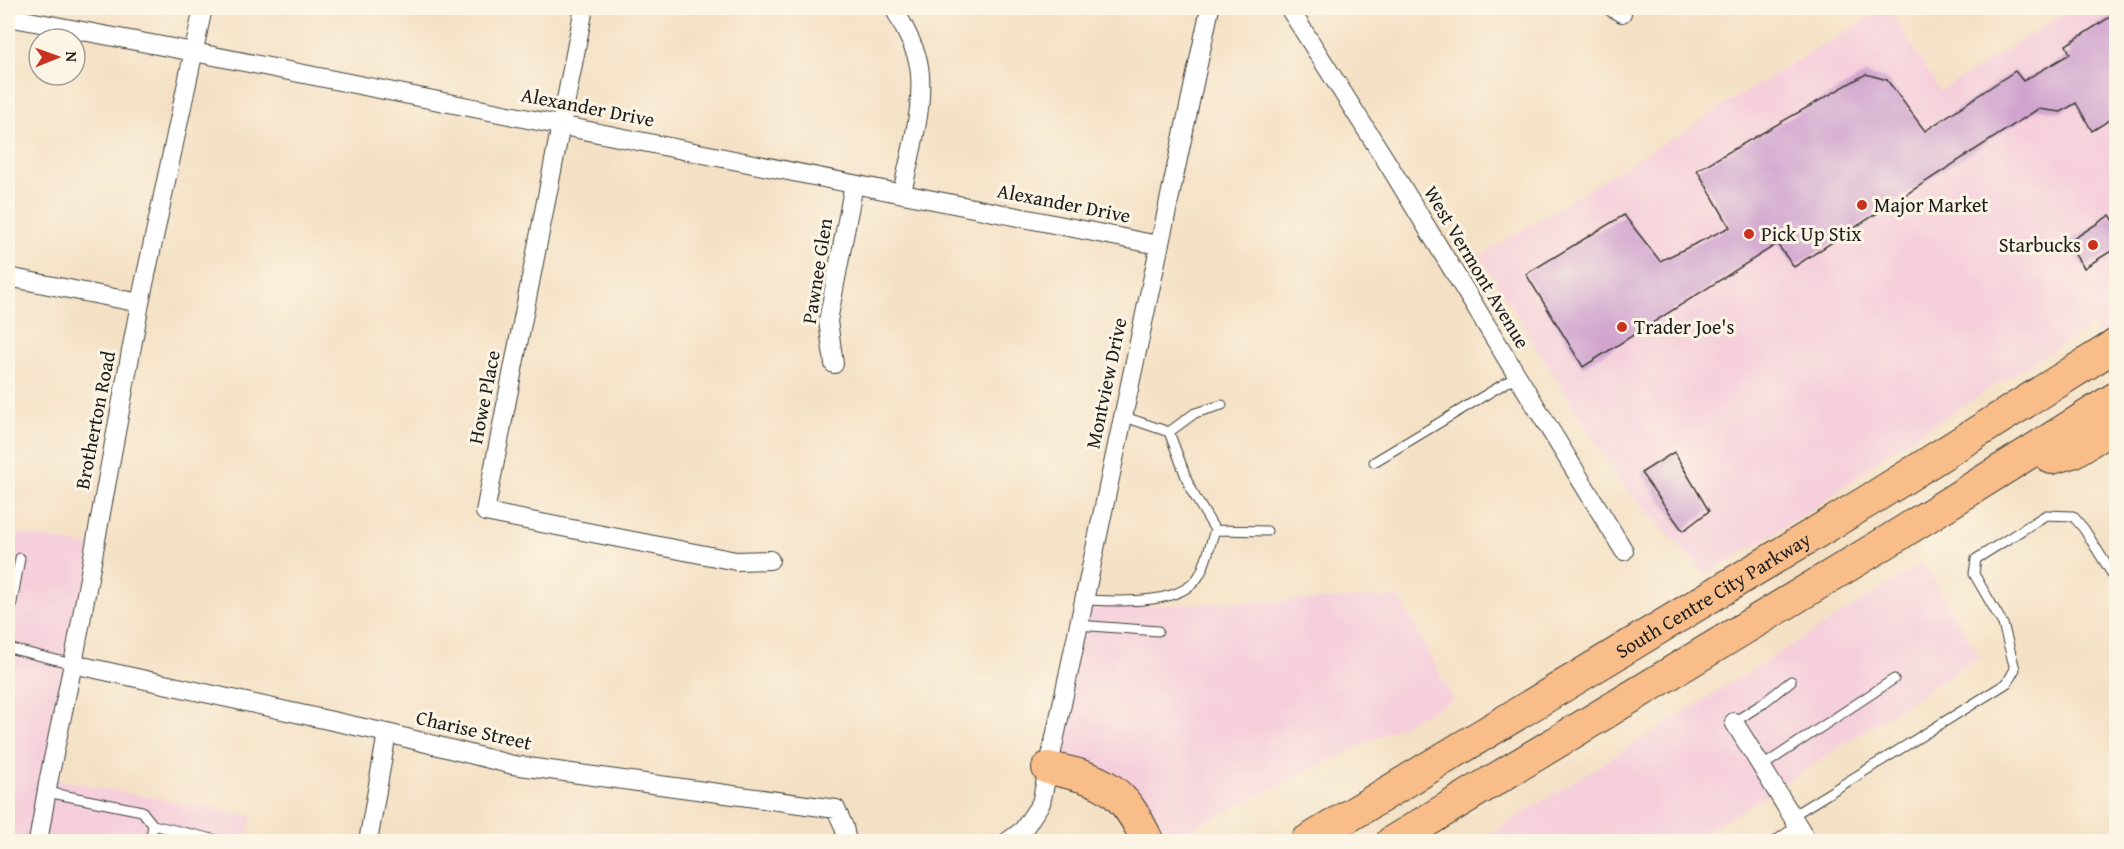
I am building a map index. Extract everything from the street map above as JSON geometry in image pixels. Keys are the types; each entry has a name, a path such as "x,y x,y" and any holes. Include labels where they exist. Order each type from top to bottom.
{"highway":[{"name":"South Centre City Parkway","path":"1306,842 1868,501 2116,345"},
{"path":"1392,842 1999,473 2116,398"},
{"path":"1999,473 2072,452 2116,425"},
{"path":"1048,768 1087,776 1110,789 1132,811 1148,842"}],"street":[{"name":"Brotherton Road","path":"38,842 74,664 140,303 203,8"},
{"name":"Howe Place","path":"584,8 559,124 485,512 736,561 770,560"},
{"path":"894,8 917,56 921,86 919,109 902,193"},
{"name":"Montview Drive","path":"1006,842 1023,830 1041,803 1210,8"},
{"name":"West Vermont Avenue","path":"1289,8 1390,167 1624,551"},
{"name":"Alexander Drive","path":"8,17 1158,244"},
{"name":"Pawnee Glen","path":"834,364 828,321 854,184"},
{"path":"8,277 140,303"},
{"name":"Charise Street","path":"74,664 387,733 513,765 836,809 844,827 847,842"},
{"path":"1734,722 1808,842"},
{"path":"368,842 387,733"}],"lane":[{"path":"1374,462 1517,375"},
{"path":"1169,432 1195,413 1222,405"},
{"path":"1122,416 1169,432"},
{"path":"1083,600 1145,601 1164,597 1188,587 1200,575 1215,530 1191,490 1169,432"},
{"path":"1774,842 1795,820 2007,683 2015,669 2003,624 1974,574 1976,559 2046,515 2073,516 2084,529 2116,580"},
{"path":"1215,530 1267,531"},
{"path":"8,625 10,595 20,558"},
{"path":"1078,626 1158,631"},
{"path":"8,648 74,664"},
{"path":"1761,767 1894,679"},
{"path":"1734,722 1791,681"},
{"path":"47,792 142,811 153,825 217,840 217,842"},
{"path":"150,842 153,825"}],"shaded area":[{"path":"1889,8 1940,91 2073,8 2116,8 2116,364 2093,325 1896,447 1818,506 1706,575 1619,481 1480,256 1671,138 1677,138 1720,107"},
{"path":"8,531 94,547 49,778 252,816 247,841 8,841"},
{"path":"1923,563 1979,656 1775,790 1690,841 1477,842"},
{"path":"1400,597 1453,700 1166,841 1148,841 1132,811 1048,768 1081,608"}],"building":[{"path":"2116,13 2116,116 2092,131 2076,103 2061,112 2038,109 1794,267 1777,244 1583,367 1526,274 1624,215 1660,261 1730,227 1697,170 1866,74 1887,80 1925,131 2015,71 2023,81 2070,54 2066,45"},
{"path":"2110,215 2116,224 2116,248 2084,268 2067,243"},
{"path":"1674,452 1709,511 1683,531 1641,473"}],"place":[{"name":"Major Market","path":"1862,205"},
{"name":"Pick Up Stix","path":"1749,234"},
{"name":"Starbucks","path":"2093,245"},
{"name":"Trader Joe's","path":"1622,327"}]}
